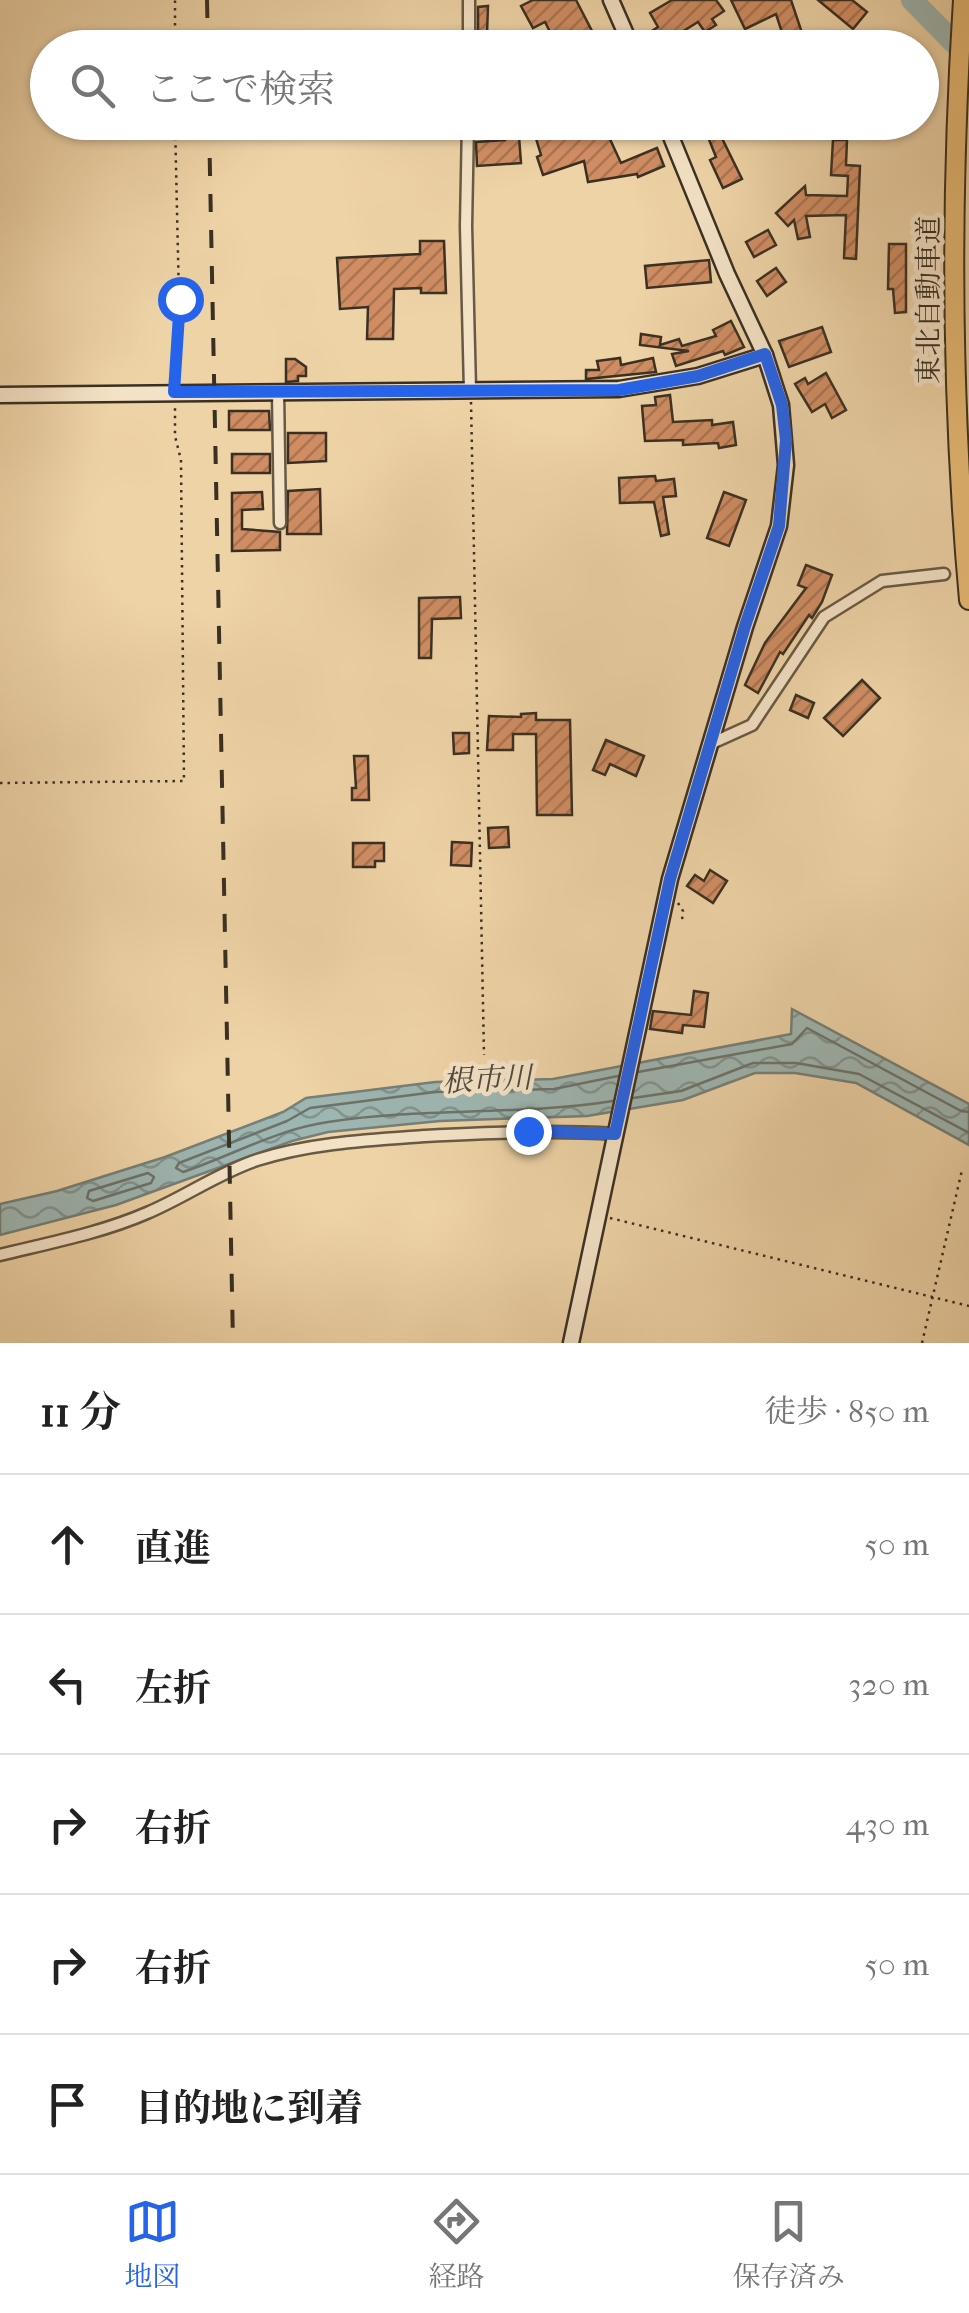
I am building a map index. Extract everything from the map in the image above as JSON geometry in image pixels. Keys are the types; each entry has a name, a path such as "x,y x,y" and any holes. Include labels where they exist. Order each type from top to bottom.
{"highway":[{"name":"東北自動車道","path":"963,0 956,111 956,406 969,600"}],"street":[{"path":"469,0 469,30"},
{"path":"611,0 624,30"},
{"path":"468,140 470,390"},
{"path":"571,1343 670,879 779,526 786,440 782,405 765,354 727,274 673,140"},
{"path":"0,394 619,390 698,376 765,354"},
{"path":"278,391 280,523"},
{"path":"709,745 752,725 824,617 882,581 944,574"},
{"path":"0,1255 147,1214 258,1160 311,1148 375,1139 616,1127"}],"path":[{"path":"175,0 175,30"},
{"path":"0,784 184,781 181,460 175,436 174,392 180,299 176,140"},
{"path":"470,390 484,1055"},
{"path":"922,1343 962,1170"},
{"path":"599,1215 969,1306"}],"water":[{"path":"792,1009 969,1104 969,1145 856,1083 795,1073 755,1073 683,1100 587,1116 440,1121 328,1132 292,1141 116,1205 0,1235 0,1204 57,1191 165,1157 283,1112 306,1098 435,1082 553,1079 791,1034"}],"building":[{"path":"533,0 576,0 591,30 549,30 545,22 533,28 521,6"},
{"path":"672,0 716,0 724,11 712,19 716,25 708,30 698,22 685,30 653,30 658,27 650,13"},
{"path":"731,0 791,0 801,30 781,30 776,14 745,29"},
{"path":"818,0 852,0 867,12 853,29"},
{"path":"488,6 487,30 478,30 478,7"},
{"path":"519,140 521,163 477,166 476,142"},
{"path":"536,140 610,140 621,163 657,148 664,166 638,177 637,174 588,182 584,161 543,175 537,157 541,155"},
{"path":"709,140 723,140 742,179 723,188 710,160 716,157"},
{"path":"833,140 847,140 846,165 860,166 856,259 844,258 846,215 806,216 810,237 798,239 794,220 788,226 776,213 805,186 806,195 847,196 848,176 831,175"},
{"path":"768,230 776,245 754,257 746,242"},
{"path":"420,241 444,241 446,293 421,293 421,288 394,289 393,339 367,339 368,307 340,309 337,258 420,254"},
{"path":"889,244 906,244 906,312 895,313 893,289 888,289"},
{"path":"709,260 711,282 647,288 645,266"},
{"path":"776,268 786,282 767,296 757,281"},
{"path":"731,321 744,347 725,355 723,351 676,366 672,354 689,351 640,345 641,334 661,337 660,345 679,339 682,346 716,336 713,330"},
{"path":"822,327 831,352 789,367 779,341"},
{"path":"620,358 621,365 653,358 656,372 586,379 586,370 599,370 597,361"},
{"path":"286,359 295,359 306,367 306,376 286,382"},
{"path":"826,373 846,410 832,418 825,404 812,412 795,384 805,378 808,384"},
{"path":"670,395 673,422 733,422 736,445 719,448 718,443 645,441 642,406 656,405 655,397"},
{"path":"229,411 269,411 270,430 229,430"},
{"path":"288,433 326,433 326,461 288,463"},
{"path":"232,454 270,454 270,473 232,473"},
{"path":"655,476 656,481 674,479 676,496 663,497 669,534 661,536 654,502 620,503 619,478"},
{"path":"320,489 321,534 287,534 288,491"},
{"path":"262,492 263,509 242,510 242,529 280,532 280,550 232,551 232,493"},
{"path":"724,492 746,500 729,546 707,538"},
{"path":"806,565 832,575 822,602 783,654 780,652 758,693 745,685 765,643 806,588 798,585"},
{"path":"460,597 461,618 432,619 431,658 419,658 419,598"},
{"path":"862,680 880,698 843,736 824,718"},
{"path":"796,695 814,703 808,718 790,710"},
{"path":"536,713 536,720 570,720 572,815 537,815 536,734 513,734 513,750 487,750 489,716 521,717"},
{"path":"453,733 469,733 469,753 454,754"},
{"path":"606,740 644,756 636,776 610,764 605,775 593,770"},
{"path":"354,756 368,756 369,800 352,800 352,788 356,788"},
{"path":"508,827 509,847 489,848 488,828"},
{"path":"452,842 472,843 471,866 451,865"},
{"path":"353,843 384,843 384,861 375,861 375,867 353,867"},
{"path":"710,870 727,881 713,903 687,886 695,875 704,881"},
{"path":"694,991 708,993 704,1027 683,1025 682,1033 650,1029 653,1011 691,1015"}],"waterway":[{"path":"912,0 969,58"}],"railway":[{"path":"207,0 208,30"},
{"path":"209,140 233,1343"}],"route":[{"path":"180,299 174,392 619,390 698,376 765,354 782,405 786,440 779,526 670,879 615,1134 528,1131"}],"water label":[{"name":"根市川","path":"487,1080"}]}
